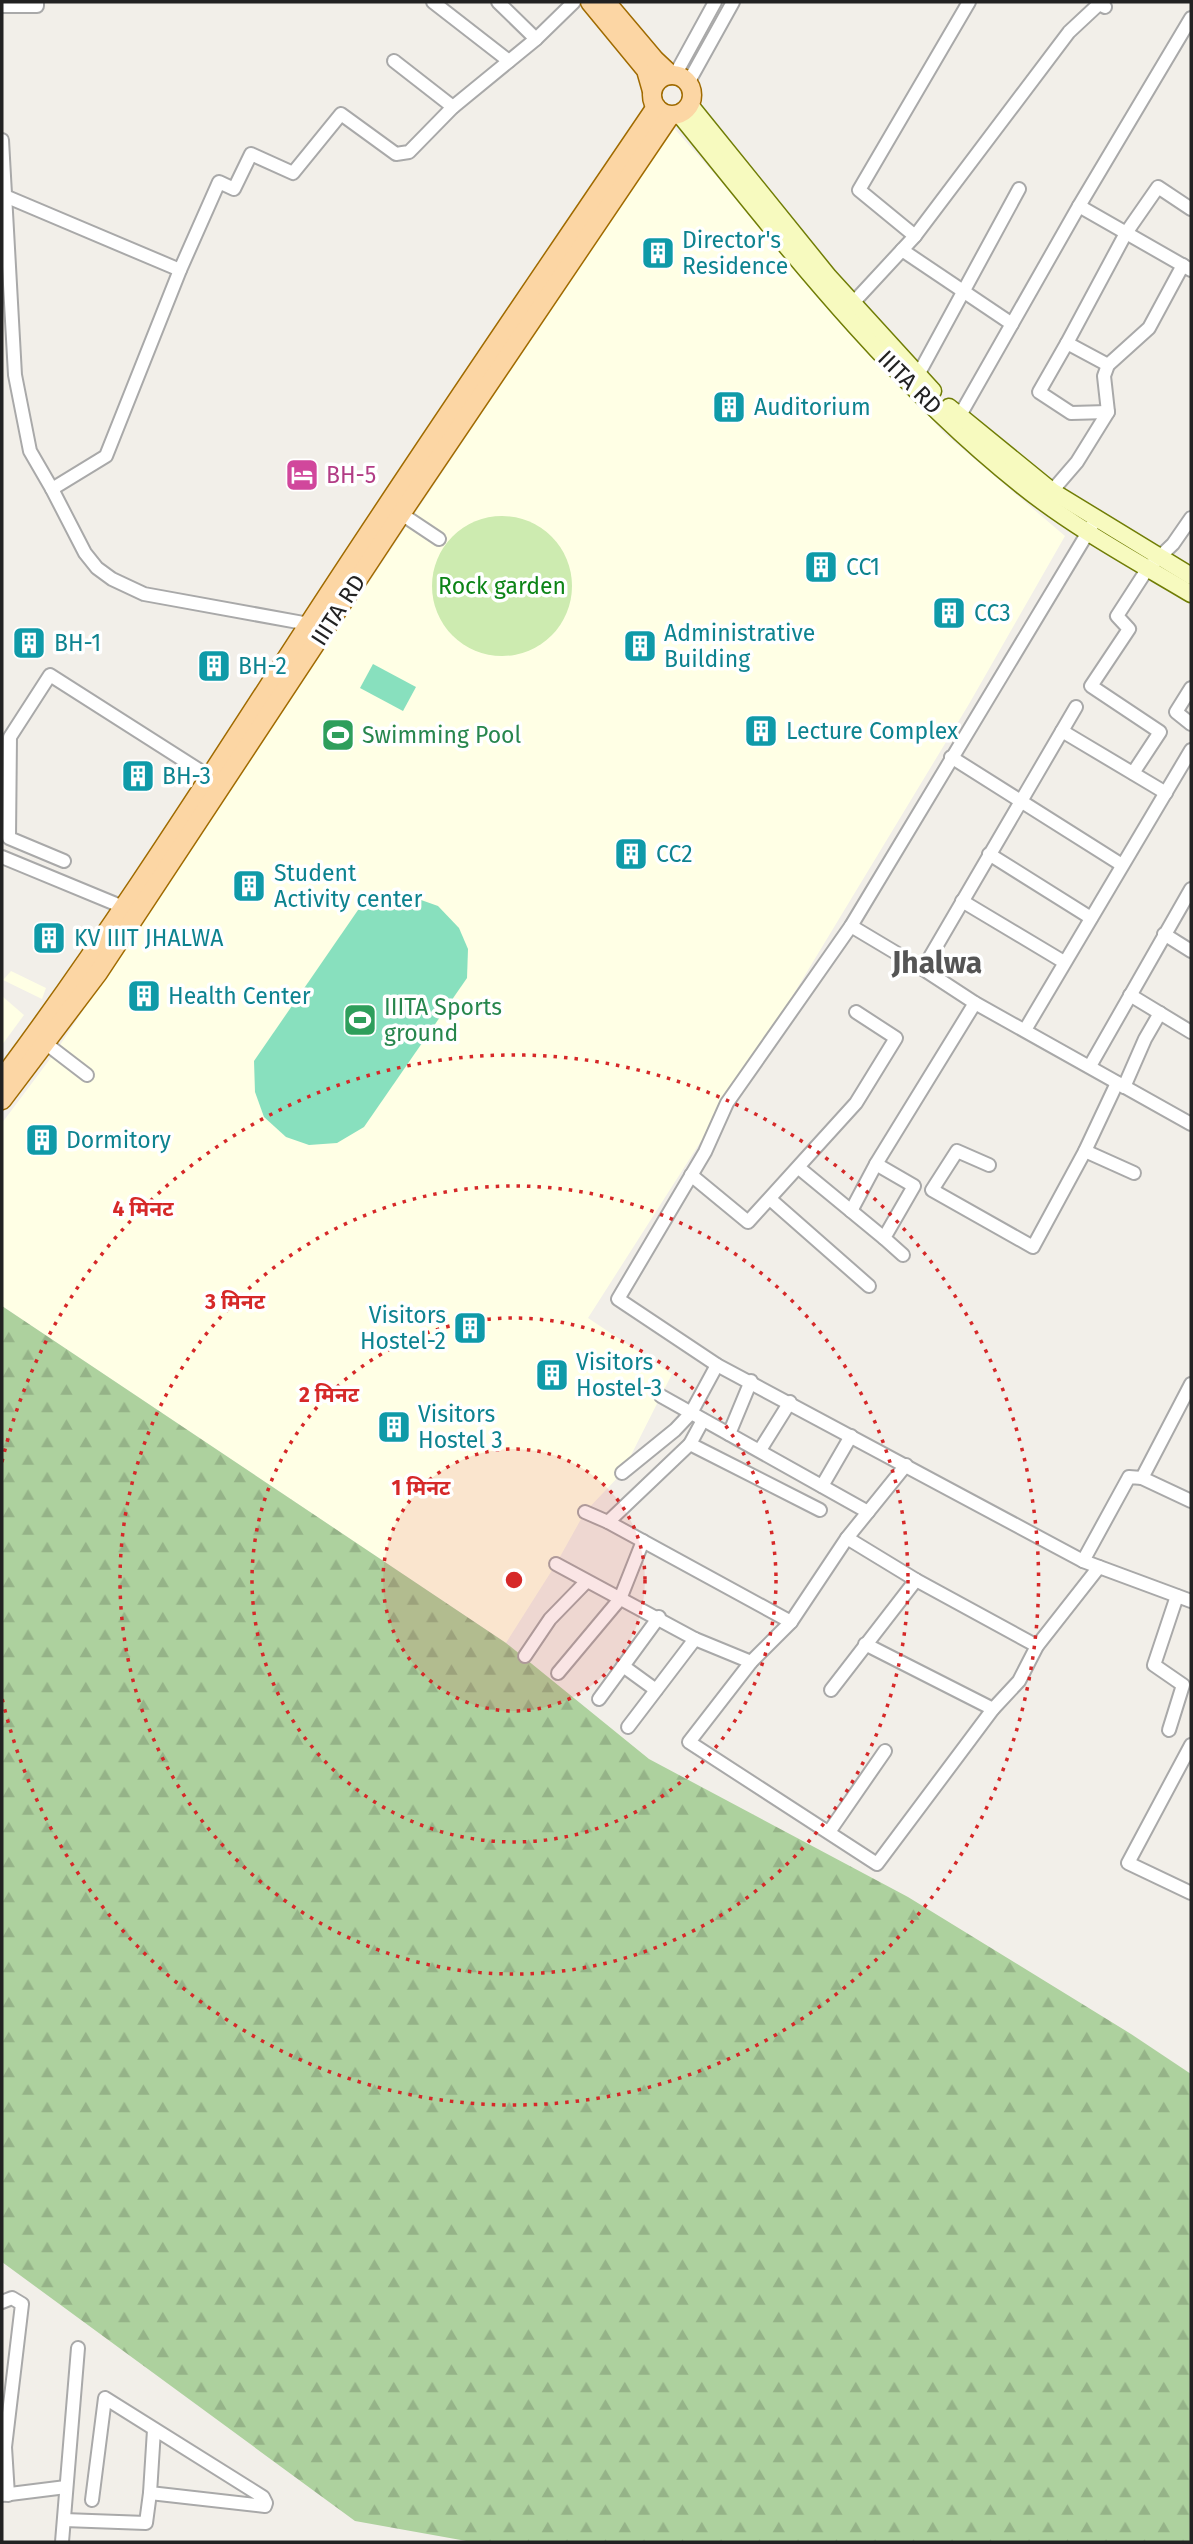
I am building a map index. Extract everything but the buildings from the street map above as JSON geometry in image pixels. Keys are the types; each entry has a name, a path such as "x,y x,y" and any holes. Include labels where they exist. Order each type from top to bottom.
{"main road":[{"path":"590,2 646,70 669,107"},
{"path":"606,2 655,60 678,78 692,96 669,107"},
{"path":"669,107 659,80 678,78"},
{"name":"IIITA RD","path":"669,107 959,417 1092,525"},
{"name":"IIITA RD","path":"2,1079 105,962 395,510 669,107"},
{"name":"IIITA RD","path":"669,107 826,295 978,450 1023,487 1154,563 1191,594"},
{"name":"IIITA RD","path":"2,1100 123,907 309,624 395,510"},
{"name":"IIITA RD","path":"1154,563 1191,576"}],"street":[{"path":"2,6 37,6 37,2"},
{"path":"433,2 509,61"},
{"path":"498,2 536,39"},
{"path":"51,489 106,456 180,270 219,182 234,189 251,154 293,173 341,114 396,154 410,152 453,107 536,39 574,2"},
{"path":"678,78 715,2"},
{"path":"678,78 733,2"},
{"path":"915,236 859,190 969,2"},
{"path":"852,304 915,236 1069,32 1099,4 1103,4"},
{"path":"959,417 1079,206 1191,18"},
{"path":"1180,37 1191,46"},
{"path":"394,61 453,107"},
{"path":"2,140 5,253 15,374 30,451 85,553 97,568 112,579 144,594 309,624"},
{"path":"1108,412 1070,413 1039,391 1126,233 1158,187 1191,209"},
{"path":"918,374 1019,189"},
{"path":"5,196 180,270"},
{"path":"1052,491 1077,462 1108,412 1104,376 1108,365 1149,328 1187,268 1079,206"},
{"path":"902,250 1012,324"},
{"path":"1067,343 1108,365"},
{"path":"395,510 439,539"},
{"path":"1133,773 1160,732 1091,686 1129,629 1117,616 1154,563 1191,518"},
{"path":"1092,525 851,926 727,1103 705,1153 618,1299 717,1364 1083,1561 1191,1601"},
{"path":"64,861 9,838 10,737 50,675 210,777"},
{"path":"1191,688 1176,712 1191,724"},
{"path":"923,969 1076,707"},
{"path":"1062,731 1166,793"},
{"path":"1025,1030 1191,750"},
{"path":"951,757 1122,865"},
{"path":"989,854 1090,918"},
{"path":"2,857 123,907"},
{"path":"1090,1066 1191,889"},
{"path":"962,901 1064,961"},
{"path":"851,926 975,1003 1121,1085 1189,1119"},
{"path":"1164,934 1191,951"},
{"path":"1130,995 1191,1032"},
{"path":"851,1211 876,1164 975,1003"},
{"path":"691,1175 748,1222 856,1103 896,1038 856,1012"},
{"path":"989,1165 957,1152 932,1190 1033,1247 1160,1013"},
{"path":"39,1039 87,1075"},
{"path":"1085,1152 1133,1173"},
{"path":"876,1164 914,1186 884,1238"},
{"path":"799,1168 903,1255"},
{"path":"770,1199 869,1286"},
{"path":"622,1473 675,1430 691,1413 717,1364"},
{"path":"729,1434 751,1381"},
{"path":"1142,1478 1191,1384"},
{"path":"661,1396 868,1512"},
{"path":"760,1450 790,1402"},
{"path":"608,1522 690,1444 703,1420"},
{"path":"822,1486 851,1436"},
{"path":"690,1444 820,1510"},
{"path":"906,1465 847,1538 791,1622 751,1662 689,1742 877,1864 993,1709 1019,1681 1037,1646 1098,1567"},
{"path":"1083,1561 1129,1477 1142,1478 1191,1501"},
{"path":"585,1512 791,1622"},
{"path":"847,1538 916,1580 1037,1646"},
{"path":"558,1673 620,1599 643,1541"},
{"path":"556,1564 659,1617 695,1639 751,1662"},
{"path":"831,1690 916,1580"},
{"path":"524,1656 550,1619 586,1581"},
{"path":"1169,1730 1183,1685 1154,1665 1177,1596"},
{"path":"598,1699 659,1617"},
{"path":"628,1727 695,1639"},
{"path":"865,1644 993,1709"},
{"path":"623,1666 656,1690"},
{"path":"1191,1745 1128,1863 1191,1893"},
{"path":"829,1832 885,1751"},
{"path":"2,2302 12,2298 22,2304 3,2447 5,2495 66,2487"},
{"path":"62,2542 78,2348"},
{"path":"92,2500 105,2398 263,2497 267,2503 265,2506 150,2493"},
{"path":"64,2520 146,2524 154,2430"}],"shaded area":[{"path":"673,127 944,433 1065,536 969,704 770,1033 588,1318 672,1374 622,1473 585,1512 506,1643 2,1306 2,1123 56,1051"},
{"path":"11,971 46,988 42,999 3,980"},
{"path":"2,996 24,1015 2,1045"}],"green space":[{"name":"Rock garden","path":"502,516 529,521 552,536 567,559 572,586 567,613 552,636 529,651 502,656 475,651 452,636 437,613 432,586 437,559 452,536 475,521"},
{"path":"373,664 416,687 403,711 360,688"},
{"name":"IIITA Sports ground","path":"407,895 438,906 459,928 468,949 467,978 364,1127 337,1143 309,1145 286,1137 264,1117 255,1092 254,1061 358,910 383,897"},
{"path":"2,1306 506,1643 649,1759 908,1897 1191,2074 1191,2542 472,2542 355,2521 2,2262"}],"place":[{"name":"Director's Residence","path":"658,253"},
{"name":"Auditorium","path":"729,407"},
{"name":"BH-5","path":"302,475"},
{"name":"CC1","path":"821,567"},
{"name":"CC3","path":"949,613"},
{"name":"BH-1","path":"29,643"},
{"name":"Administrative Building","path":"640,646"},
{"name":"BH-2","path":"214,666"},
{"name":"Lecture Complex","path":"761,731"},
{"name":"Swimming Pool","path":"338,735"},
{"name":"BH-3","path":"138,776"},
{"name":"CC2","path":"631,854"},
{"name":"Student Activity center","path":"249,886"},
{"name":"KV IIIT JHALWA","path":"49,938"},
{"name":"Health Center","path":"144,996"},
{"name":"IIITA Sports ground","path":"360,1020"},
{"name":"Dormitory","path":"42,1140"},
{"name":"Visitors Hostel-2","path":"470,1328"},
{"name":"Visitors Hostel-3","path":"552,1375"},
{"name":"Visitors Hostel 3","path":"394,1427"}],"district":[{"name":"Jhalwa","path":"937,963"}]}
